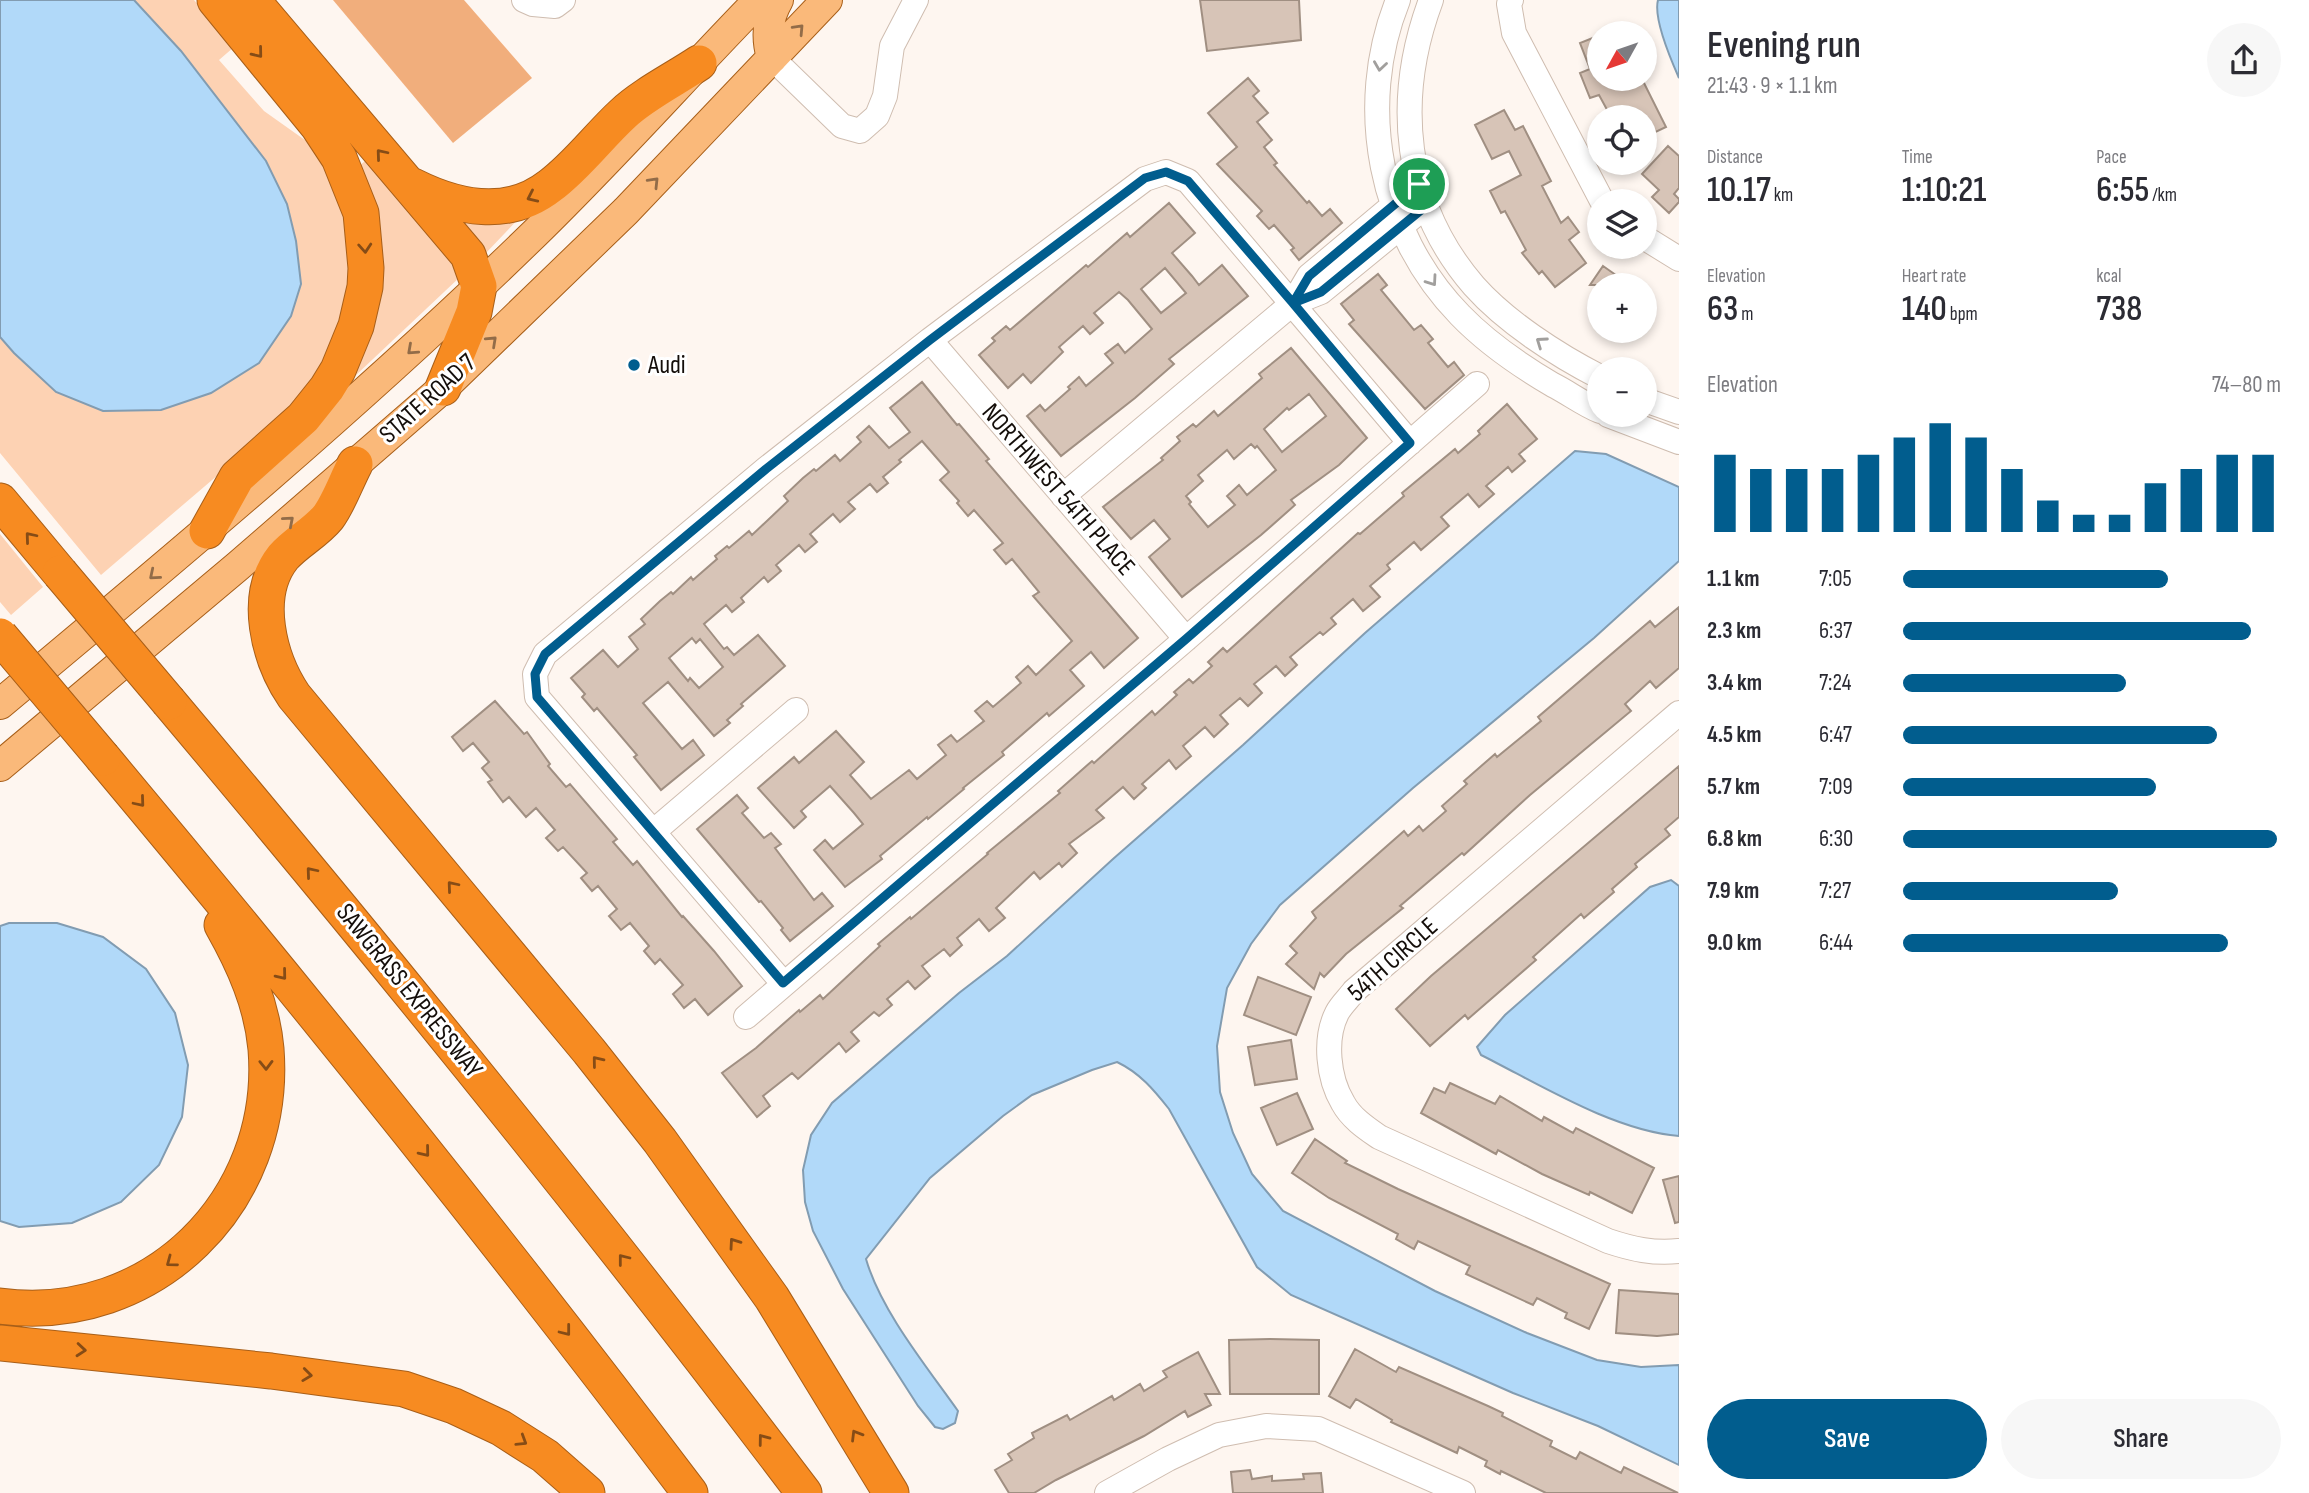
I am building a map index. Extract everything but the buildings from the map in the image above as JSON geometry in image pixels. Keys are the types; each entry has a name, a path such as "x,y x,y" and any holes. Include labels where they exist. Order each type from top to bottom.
{"highway":[{"path":"207,531 237,477 303,418 327,388 356,326 365,287 366,268 361,213 339,158 318,126 215,0"},
{"path":"253,0 468,255 480,286 474,312 443,388"},
{"path":"404,181 430,194 464,205 497,207 526,200 552,186 625,112 699,64"},
{"path":"355,464 327,517 288,552 276,568 269,590 267,616 274,657 280,672 294,696 596,1060 691,1182 778,1308 891,1493"},
{"name":"SAWGRASS EXPRESSWAY","path":"0,501 486,1086 642,1282 804,1493"},
{"path":"0,636 177,846 492,1237 690,1493"},
{"path":"0,1306 43,1309 88,1302 130,1287 159,1272 216,1220 234,1195 250,1161 262,1123 267,1083 266,1047 260,1011 240,958 177,846"},
{"path":"0,1343 245,1368 404,1389 454,1406 501,1428 545,1456 587,1493"}],"main road":[{"name":"STATE ROAD 7","path":"0,704 207,531 332,422 480,286 572,196 760,0"},
{"path":"772,58 767,40 770,13 778,0"},
{"name":"STATE ROAD 7","path":"0,766 443,388 626,211 827,0"}],"street":[{"path":"524,0 533,4 555,6 563,0"},
{"path":"772,58 842,126 860,131 877,116 885,96 892,46 916,0"},
{"path":"1398,0 1390,19 1381,57 1377,123 1380,152 1396,216 1416,259 1459,315 1485,339 1516,363 1587,404"},
{"path":"1431,0 1415,48 1409,90 1408,123 1423,195 1452,257 1475,287 1504,314 1545,345 1587,369"},
{"path":"1511,0 1509,5 1514,33 1596,189"},
{"path":"783,983 537,697 535,674 545,654 766,469 930,340 1145,178 1166,172 1188,181 1410,443"},
{"path":"1063,496 1293,303 1309,276 1423,195"},
{"path":"1657,245 1679,259"},
{"name":"NORTHWEST 54TH PLACE","path":"930,340 1186,639"},
{"path":"746,1017 1478,384"},
{"path":"1657,404 1679,412"},
{"path":"1640,427 1679,442"},
{"path":"653,832 796,710"},
{"name":"54TH CIRCLE","path":"1679,713 1354,991 1338,1010 1330,1031 1329,1058 1343,1104 1358,1122 1379,1137 1608,1241 1652,1252 1679,1251"},
{"path":"1107,1493 1168,1459 1219,1435 1266,1426 1318,1429 1463,1493"}],"shaded area":[{"path":"134,0 194,0 234,47 219,60 264,111 326,155 357,245 331,362 323,359 314,380 288,415 101,575 0,453 0,337 14,353 296,241 287,204 266,161 181,51"},
{"path":"333,0 464,0 532,78 453,143"},
{"path":"371,156 448,250 461,276 337,393 359,166"},
{"path":"449,213 524,213 485,254"},
{"path":"0,534 43,587 11,615 0,602"}],"water":[{"path":"0,0 134,0 181,51 266,161 287,204 296,241 301,284 291,316 259,363 211,393 161,410 103,411 56,392 0,337"},
{"path":"1658,0 1679,0 1679,78 1660,28"},
{"path":"1575,451 1606,454 1679,487 1679,561 1594,638 1413,788 1280,905 1251,944 1227,988 1217,1046 1220,1092 1233,1133 1252,1174 1283,1211 1435,1291 1527,1333 1597,1360 1641,1367 1679,1365 1679,1465 1598,1426 1513,1393 1291,1295 1257,1267 1169,1109 1140,1077 1117,1062 1032,1095 1003,1116 930,1178 866,1259 882,1298 894,1318 958,1411 955,1423 943,1429 935,1427 918,1406 843,1289 813,1231 805,1202 803,1170 811,1135 832,1103 959,993 1007,956 1365,633"},
{"path":"1671,880 1679,886 1679,1136 1654,1132 1603,1116 1481,1055 1477,1047 1505,1015 1650,887"},
{"path":"9,923 57,923 103,937 146,969 175,1013 188,1065 182,1117 159,1165 121,1202 72,1223 19,1227 0,1221 0,926"}],"place":[{"name":"Audi","path":"634,365"}],"route":[{"path":"1419,184 1309,276 1293,303 1188,181 1166,172 1145,178 930,340 766,469 545,654 535,674 537,697 783,983 1186,639 1410,443 1293,303 1321,292 1426,206 1419,184"}]}
